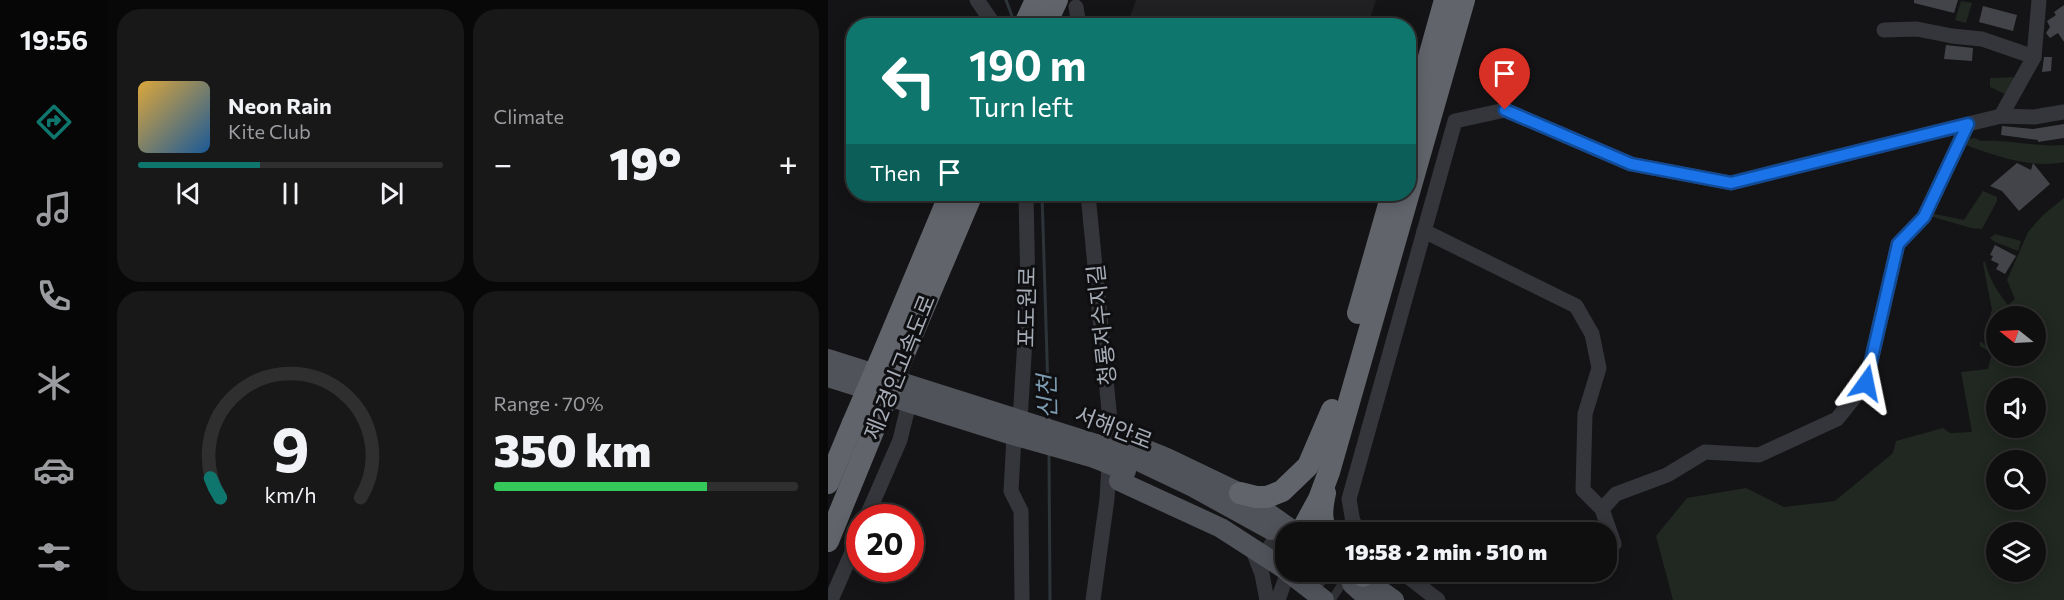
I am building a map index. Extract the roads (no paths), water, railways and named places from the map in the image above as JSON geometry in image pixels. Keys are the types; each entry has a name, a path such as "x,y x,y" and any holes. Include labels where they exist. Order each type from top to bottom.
{"highway":[{"path":"1028,18 1036,0"},
{"path":"1416,103 1445,0"},
{"path":"1416,168 1464,0"},
{"path":"1053,18 1067,3"},
{"name":"제2경인고속도로","path":"828,541 863,427 894,352 948,201"},
{"name":"제2경인고속도로","path":"894,352 969,201"},
{"path":"1302,522 1306,496 1390,201"},
{"path":"1306,522 1319,499 1329,472 1407,201"},
{"path":"1240,493 1267,497 1281,491 1308,466 1332,410"},
{"name":"제2경인고속도로","path":"828,483 863,427"},
{"path":"1323,522 1322,511 1329,472"}],"main road":[{"name":"서해안로","path":"828,359 1025,432"},
{"name":"서해안로","path":"828,378 909,403 1084,449 1193,487 1262,540"},
{"path":"1025,432 1128,464 1221,528 1262,540 1275,556"},
{"path":"1128,464 1167,458 1240,493 1281,522"},
{"path":"1349,585 1370,600"},
{"path":"1349,585 1394,600"}],"street":[{"path":"977,0 989,18"},
{"path":"2001,116 2034,57 2039,0"},
{"path":"1067,3 1075,18"},
{"path":"1884,30 1917,29 1982,39 2034,57"},
{"path":"1353,522 1349,499 1455,121 1505,110 1631,164 1731,183 2001,116 2034,117 2064,112"},
{"path":"1602,509 1616,494 1667,475 1705,452 1759,455 1837,419 1866,383 1898,244 1924,217 1968,124"},
{"name":"포도원로","path":"1022,600 1021,511 1011,491 1025,432 1028,292 1026,201"},
{"name":"청룡저수지길","path":"1089,201 1111,431 1103,538 1093,600"},
{"path":"1424,231 1576,306 1592,334 1599,368 1585,414 1583,490 1602,509 1606,522"},
{"path":"873,504 900,440 909,403"},
{"path":"1262,540 1262,574 1268,600"},
{"path":"831,600 846,566"},
{"path":"1278,600 1284,582"},
{"path":"1415,582 1438,600"}],"waterway":[{"name":"신천","path":"1006,0 1013,18"},
{"name":"신천","path":"1042,201 1049,423"},
{"name":"신천","path":"1049,453 1050,600"}],"tunnel":[{"path":"1264,542 1275,549"},
{"path":"1324,582 1341,593"}]}
